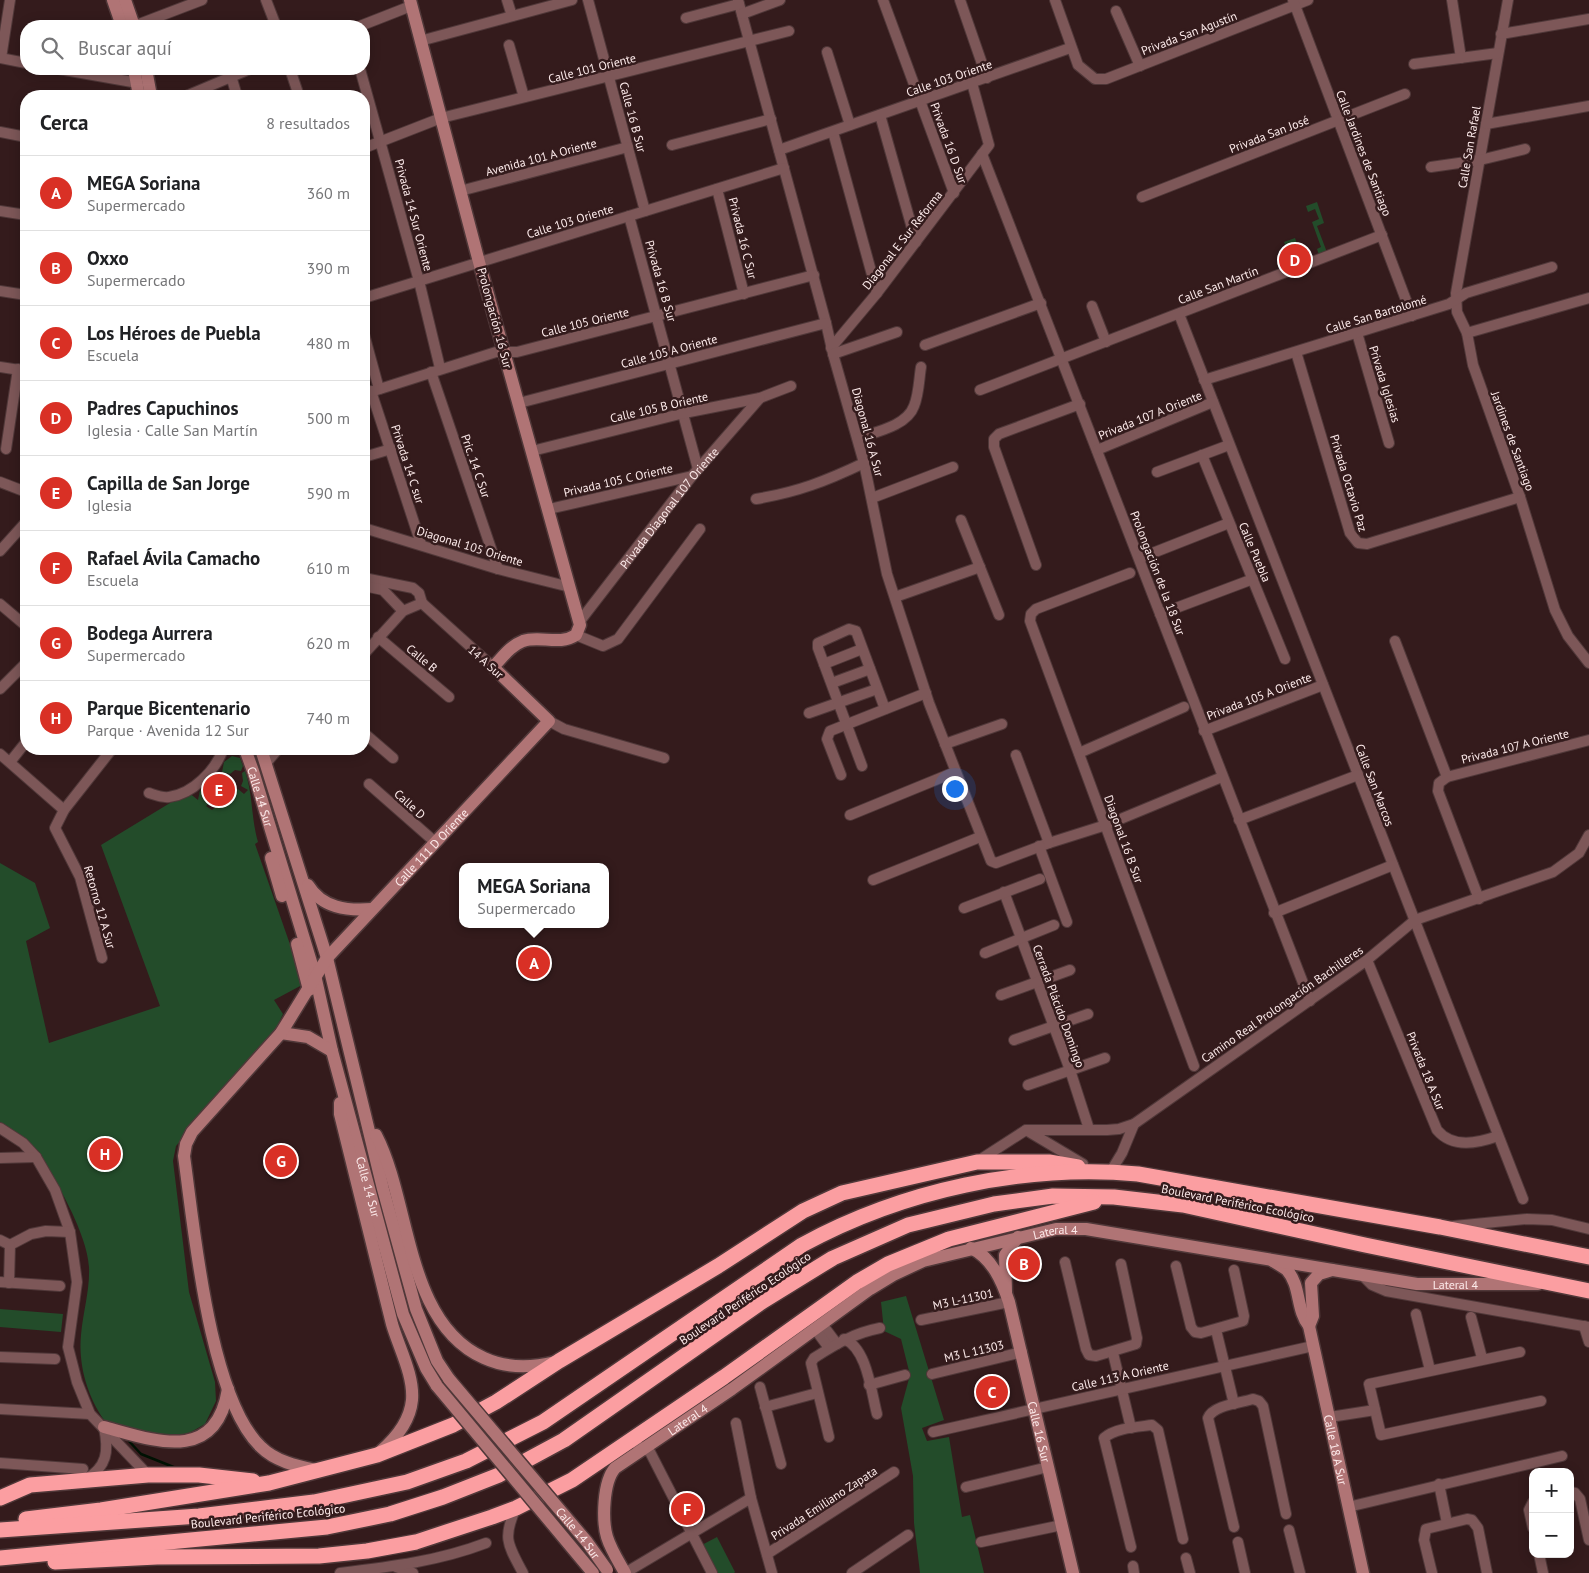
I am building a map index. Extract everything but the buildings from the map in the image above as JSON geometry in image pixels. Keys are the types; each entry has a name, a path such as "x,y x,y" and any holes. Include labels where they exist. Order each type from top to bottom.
{"highway":[{"path":"0,1522 101,1510 269,1484 377,1455 453,1425 496,1402 821,1202 842,1193 977,1162 1049,1162 1104,1171"},
{"name":"Boulevard Periférico Ecológico","path":"0,1530 209,1514 314,1502 407,1482 466,1461 543,1422 802,1245 833,1228 891,1204 962,1187 1035,1174 1104,1171 1168,1178 1440,1227 1589,1257"},
{"name":"Boulevard Periférico Ecológico","path":"6,1558 327,1527 390,1514 499,1475 564,1440 808,1272 867,1242 940,1216 994,1204 1053,1196 1114,1197 1183,1205 1547,1284 1589,1291"},
{"path":"6,1558 36,1563 102,1562 157,1557 319,1556 367,1551 416,1542 516,1508 572,1480 636,1443 728,1383 857,1282 888,1264 949,1240 1114,1197"},
{"path":"0,1498 30,1485 83,1475 199,1475 269,1484"}],"street":[{"path":"113,0 120,20"},
{"path":"125,0 132,20"},
{"path":"150,20 202,0"},
{"path":"266,0 274,20"},
{"path":"507,0 512,16"},
{"path":"420,41 572,0"},
{"name":"Calle 16 B Sur","path":"588,0 645,211"},
{"path":"686,18 740,6 780,0"},
{"path":"883,0 921,101"},
{"path":"960,0 987,78"},
{"path":"1055,0 1070,48"},
{"name":"Privada San Agustín","path":"1070,48 1078,65 1084,72 1095,79 1106,79 1294,3 1308,0"},
{"path":"1452,0 1461,58"},
{"name":"Calle San Rafael","path":"1456,299 1508,0"},
{"path":"370,21 410,3"},
{"name":"Prolongación 16 Sur","path":"410,3 503,351 580,621"},
{"name":"Calle Jardines de Santiago","path":"1294,3 1412,316"},
{"path":"6,5 0,58 20,62"},
{"name":"Diagonal 16 A Sur","path":"740,6 814,275 832,351 858,438 887,574 926,693 980,837 993,862 1044,844"},
{"path":"1116,11 1140,66"},
{"path":"1501,34 1589,19"},
{"name":"Calle 101 Oriente","path":"370,146 441,118 789,31"},
{"path":"509,45 524,97"},
{"name":"Calle 103 Oriente","path":"779,150 1070,48"},
{"path":"827,52 850,125"},
{"path":"1414,64 1498,53"},
{"path":"93,75 138,83"},
{"path":"136,75 139,90"},
{"path":"147,75 151,90"},
{"path":"292,75 297,90"},
{"name":"Privada 14 Sur Oriente","path":"362,75 366,90"},
{"path":"200,90 231,76 235,90"},
{"name":"Diagonal E Sur Reforma","path":"832,351 989,145 972,83"},
{"name":"Privada San José","path":"1142,198 1405,94"},
{"name":"Privada 16 D Sur","path":"921,101 954,193"},
{"name":"Privada 14 Sur Oriente","path":"370,104 419,281 436,370"},
{"path":"1486,124 1589,106"},
{"path":"880,115 916,242"},
{"path":"672,145 771,119"},
{"path":"0,132 20,136"},
{"path":"833,132 877,293"},
{"name":"Avenida 101 A Oriente","path":"460,191 628,147"},
{"path":"1431,167 1480,160 1525,149"},
{"name":"Prolongación de la 18 Sur","path":"982,154 1140,558 1274,913 1310,1001"},
{"name":"Calle 103 Oriente","path":"370,296 784,168"},
{"name":"Privada 16 C Sur","path":"717,189 744,294"},
{"path":"0,211 20,214"},
{"name":"Privada 16 B Sur","path":"630,216 684,413 695,472"},
{"name":"Calle San Martín","path":"980,390 1382,235"},
{"name":"Calle San Bartolomé","path":"1204,380 1449,304 1456,299 1552,267"},
{"name":"Calle 105 Oriente","path":"371,391 503,351 517,352 814,275"},
{"path":"0,291 20,294"},
{"path":"1467,333 1589,298"},
{"name":"Jardines de Santiago","path":"1456,299 1457,312 1467,333 1473,365 1520,497 1549,592 1568,636 1589,663"},
{"path":"925,345 1041,303"},
{"path":"1092,306 1106,342"},
{"name":"Calle San Marcos","path":"1179,314 1523,1198"},
{"name":"Calle 105 A Oriente","path":"519,403 826,323"},
{"path":"832,351 897,332"},
{"name":"Privada Iglesias","path":"1356,333 1390,443"},
{"name":"Privada Octavio Paz","path":"1296,352 1350,533 1358,544 1366,544 1520,497"},
{"path":"0,367 20,370"},
{"path":"858,438 894,424 909,414 915,405 921,367"},
{"name":"Pric. 14 C Sur","path":"436,370 498,569"},
{"path":"6,450 20,380"},
{"name":"Calle 105 B Oriente","path":"532,451 684,413 760,398 791,386"},
{"name":"Privada 14 C sur","path":"371,391 421,544"},
{"name":"Privada Diagonal 107 Oriente","path":"580,621 695,472 760,398"},
{"name":"Privada 107 A Oriente","path":"1097,450 1213,402"},
{"path":"1036,565 994,447 994,439 998,434 1080,404"},
{"path":"1157,472 1229,444"},
{"path":"370,455 391,449"},
{"name":"Calle Puebla","path":"1202,455 1285,659"},
{"path":"756,499 786,494 823,483 864,463"},
{"path":"872,498 953,467"},
{"name":"Privada 105 C Oriente","path":"549,509 695,472"},
{"path":"0,482 20,490"},
{"path":"961,520 999,615"},
{"path":"1140,558 1229,523"},
{"path":"0,552 20,529"},
{"path":"493,667 512,647 523,641 560,640 576,635 603,646 618,639 700,529"},
{"name":"Diagonal 105 Oriente","path":"370,530 498,569 570,587"},
{"path":"895,597 980,567"},
{"name":"Diagonal 16 B Sur","path":"1130,573 1036,609 1031,614 1030,621 1194,1066"},
{"path":"1160,614 1253,579"},
{"path":"370,584 413,588 419,593 422,603 402,611 370,647"},
{"path":"370,585 383,590 402,611"},
{"name":"14 A Sur","path":"422,603 549,721"},
{"path":"0,604 20,621"},
{"path":"576,635 580,621"},
{"path":"862,766 817,644 849,630 856,631 884,709"},
{"name":"Calle B","path":"378,637 449,697"},
{"path":"1395,641 1447,777 1440,783 1438,791 1479,899"},
{"path":"824,664 862,649"},
{"path":"0,689 20,670"},
{"path":"832,683 870,670"},
{"name":"Privada 105 A Oriente","path":"1204,730 1323,686"},
{"path":"808,713 877,689"},
{"path":"841,775 827,736 830,731 926,693"},
{"path":"1080,753 1184,707"},
{"path":"549,721 564,729 664,758"},
{"name":"Calle 111 D Oriente","path":"321,1471 280,1460 260,1446 246,1428 228,1390 202,1288 185,1149 192,1132 281,1033 327,958 549,721"},
{"path":"945,744 1002,724"},
{"path":"370,738 392,758"},
{"name":"Privada 107 A Oriente","path":"1447,777 1589,740"},
{"path":"10,762 20,750"},
{"path":"0,754 64,810"},
{"name":"Retorno 12 A Sur","path":"102,958 80,877 67,847 56,832 55,825 64,810 107,755"},
{"path":"149,793 166,797 190,789 213,768 221,755"},
{"name":"Calle 14 Sur","path":"247,755 263,802 403,1314 426,1368 437,1386 593,1573"},
{"name":"Calle 14 Sur","path":"264,755 304,879 327,958 383,1189 416,1309 437,1361 482,1419 587,1542 609,1573"},
{"path":"267,762 273,755"},
{"path":"1016,755 1067,922"},
{"path":"850,815 955,772"},
{"path":"1239,820 1358,775"},
{"path":"1044,844 1106,825 1222,777"},
{"name":"Calle D","path":"369,784 435,842"},
{"name":"Camino Real Prolongación Bachilleres","path":"1026,1130 1119,1129 1134,1124 1367,960 1415,920 1479,899 1561,868 1579,852 1589,835"},
{"path":"874,880 980,837"},
{"path":"1274,913 1393,865"},
{"path":"304,879 312,893 330,905 350,910 372,909"},
{"path":"964,908 1040,879"},
{"name":"Cerrada Plácido Domingo","path":"1004,892 1070,1070 1089,1128"},
{"path":"985,953 1054,925"},
{"name":"Privada 18 A Sur","path":"1367,960 1437,1130 1450,1140 1472,1144 1498,1136"},
{"path":"1001,995 1070,970"},
{"path":"1014,1040 1088,1014"},
{"path":"281,1033 308,1037 331,1047"},
{"path":"1028,1086 1104,1058"},
{"path":"343,1091 340,1114 374,1256 407,1370 412,1395 405,1424 393,1441 377,1455"},
{"path":"365,1117 379,1141 417,1264 433,1309 443,1326 470,1350 497,1363 515,1366 541,1366 560,1361"},
{"path":"977,1162 1026,1130 1104,1171 1122,1153 1134,1124"},
{"path":"0,1128 23,1143 36,1158 55,1190 70,1232 77,1282 68,1346 77,1382 90,1414 148,1475"},
{"path":"0,1158 36,1158"},
{"path":"1440,1227 1527,1219 1552,1220 1589,1229"},
{"name":"Lateral 4","path":"728,1383 818,1326 892,1275 923,1261 1056,1229 1086,1229 1417,1284 1508,1286 1547,1284"},
{"path":"10,1245 31,1234 46,1231 70,1232"},
{"path":"998,1263 1018,1237"},
{"path":"0,1240 10,1245"},
{"path":"10,1245 4,1282 60,1286"},
{"name":"Calle 16 Sur","path":"972,1248 998,1263 1022,1352 1073,1573"},
{"name":"Calle 18 A Sur","path":"1272,1260 1287,1270 1296,1291 1303,1318 1309,1326 1363,1573"},
{"path":"1065,1262 1089,1355 1096,1356 1112,1353 1136,1344 1138,1338 1121,1264"},
{"path":"1176,1266 1191,1327 1195,1332 1201,1333 1243,1321 1244,1316 1234,1270"},
{"path":"1296,1291 1310,1288 1311,1283 1319,1274 1332,1270"},
{"path":"1364,1276 1372,1284 1386,1291 1586,1327 1589,1342"},
{"name":"Calle 18 A Sur","path":"1309,1326 1313,1316 1310,1288"},
{"name":"M3 L-11301","path":"921,1320 1008,1297"},
{"path":"1416,1314 1430,1370"},
{"path":"1471,1317 1482,1358"},
{"path":"818,1326 837,1344"},
{"path":"828,1437 811,1362 837,1344 861,1332 880,1328"},
{"path":"1216,1330 1234,1404"},
{"path":"837,1344 852,1342 860,1352 877,1414"},
{"name":"Calle 113 A Oriente","path":"933,1432 1313,1346"},
{"name":"M3 L 11303","path":"932,1374 1022,1352"},
{"path":"1520,1352 1482,1358 1369,1384 1381,1435 1541,1401"},
{"path":"1112,1353 1131,1428"},
{"path":"0,1357 55,1359"},
{"path":"869,1385 905,1375"},
{"path":"760,1387 781,1464"},
{"path":"104,1427 158,1441 178,1443 192,1441 206,1433 219,1418 228,1390"},
{"path":"765,1407 817,1393"},
{"path":"1234,1527 1208,1418 1217,1409 1253,1399 1259,1400 1263,1406 1286,1514"},
{"path":"0,1409 90,1414"},
{"path":"1330,1417 1375,1410"},
{"path":"736,1423 751,1498 772,1573"},
{"path":"1131,1547 1104,1438 1131,1428 1152,1425 1158,1430 1183,1539"},
{"path":"0,1462 83,1475 102,1466 107,1455 108,1443 104,1427"},
{"path":"712,1573 690,1534 650,1452 636,1443 614,1468 607,1481 606,1528 611,1547 625,1573 690,1534 751,1498"},
{"path":"1348,1507 1562,1456"},
{"path":"1541,1460 1543,1468"},
{"path":"966,1486 1048,1467"},
{"name":"Privada Emiliano Zapata","path":"767,1554 894,1472"},
{"path":"1439,1484 1447,1523"},
{"path":"1574,1493 1580,1499 1589,1540"},
{"path":"516,1508 506,1534 509,1547 523,1573"},
{"path":"1432,1573 1424,1533 1430,1526 1467,1519 1476,1523 1487,1573"},
{"path":"981,1542 1062,1525"},
{"path":"1289,1530 1300,1573"},
{"path":"852,1573 908,1535"},
{"path":"1238,1542 1245,1573"},
{"path":"340,1573 395,1566 454,1555 486,1543"},
{"path":"1186,1558 1190,1573"},
{"path":"1540,1558 1543,1573"},
{"path":"395,1566 413,1573"}],"green space":[{"path":"1317,202 1324,223 1317,226 1328,255 1320,258 1317,249 1321,247 1312,222 1319,219 1315,209 1308,212 1306,206"},
{"path":"1295,238 1301,255 1306,253 1309,264 1301,266 1296,251 1289,253 1284,242"},
{"path":"232,756 240,758 243,766 241,771 235,770 230,774 222,772 224,762"},
{"path":"245,771 258,842 255,844 301,976 302,985 274,1000 283,1014 273,1035 176,1146 173,1161 189,1292 215,1382 216,1401 205,1424 191,1432 175,1437 107,1424 100,1414 86,1382 81,1358 81,1335 89,1267 87,1254 76,1220 58,1186 38,1156 26,1143 0,1127 0,863 35,883 50,928 26,941 49,1043 160,1006 101,845 188,792 198,800 200,790 210,803 206,806 212,810 238,789 244,794 248,790 241,786 243,781 242,773"},
{"path":"906,1296 944,1420 922,1428 927,1441 949,1437 962,1517 970,1515 984,1573 920,1573 914,1523 913,1476 901,1408 910,1375 901,1339 884,1331 881,1302"},
{"path":"0,1309 63,1314 61,1332 0,1327"},
{"path":"717,1537 734,1573 712,1573 698,1547"}],"waterway":[{"path":"127,1439 141,1454 176,1468"}],"place":[{"name":"Padres Capuchinos","path":"1295,260"},
{"name":"Capilla de San Jorge","path":"219,790"},
{"name":"MEGA Soriana","path":"534,963"},
{"name":"Parque Bicentenario","path":"105,1154"},
{"name":"Bodega Aurrera","path":"281,1161"},
{"name":"Oxxo","path":"1024,1264"},
{"name":"Los Héroes de Puebla","path":"992,1392"},
{"name":"Rafael Ávila Camacho","path":"687,1509"}]}
